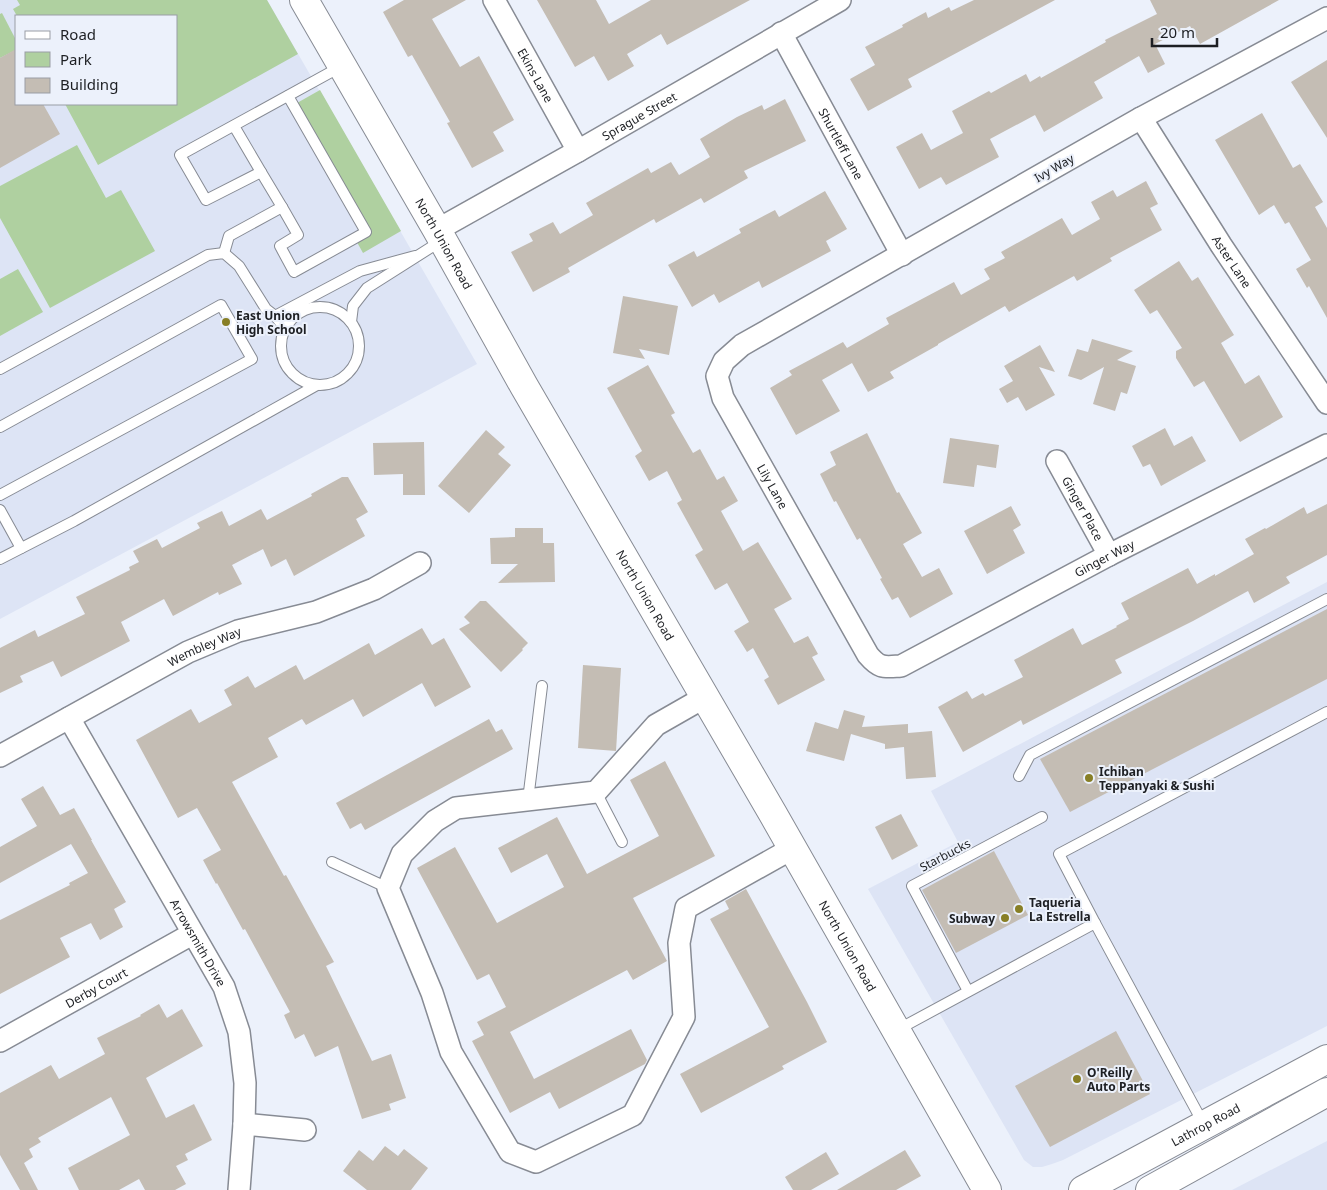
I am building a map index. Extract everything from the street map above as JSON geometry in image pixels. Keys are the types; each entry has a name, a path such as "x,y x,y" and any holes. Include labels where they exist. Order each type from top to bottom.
{"street":[{"name":"North Union Road","path":"304,0 440,235 524,386 793,848 987,1190"},
{"name":"Ekins Lane","path":"494,0 578,151"},
{"name":"Sprague Street","path":"440,235 578,151 840,0"},
{"name":"Ivy Way","path":"784,322 1141,118 1327,18"},
{"name":"Shurtleff Lane","path":"781,33 902,255"},
{"name":"Aster Lane","path":"1141,118 1221,245 1327,403"},
{"name":"Lily Lane","path":"784,322 742,345 724,361 717,376 723,398 868,656 875,664 883,667"},
{"name":"Ginger Way","path":"883,667 901,666 1109,555 1327,445"},
{"name":"Ginger Place","path":"1057,461 1109,555"},
{"name":"Wembley Way","path":"0,756 188,652 238,631 316,612 374,588 420,563"},
{"path":"705,697 656,725 596,792 456,808 435,821 402,854 388,888 432,993 451,1052 510,1152 536,1162 633,1115 684,1017 679,944 686,908 793,848"},
{"name":"Arrowsmith Drive","path":"70,718 224,988 238,1032 245,1083 239,1190"},
{"name":"Derby Court","path":"0,1041 192,934"},
{"name":"Lathrop Road","path":"1083,1190 1327,1059"},
{"path":"1150,1190 1327,1092"},
{"path":"244,1124 304,1130"}],"lane":[{"path":"261,172 206,200 180,155 343,66"},
{"path":"234,126 298,235 280,246 294,272 366,232 288,96"},
{"path":"224,253 229,236 282,207"},
{"path":"351,322 353,306 367,288 415,256 440,235"},
{"path":"0,369 208,255 224,253 239,266 266,309 285,328"},
{"path":"275,316 360,271 415,256"},
{"path":"0,427 222,305 252,359 0,495"},
{"path":"316,308 329,309 341,314 351,322 357,334 359,346 357,359 341,379 330,384 317,385 304,382 286,366 281,353 281,340 285,328 293,318 304,311 316,308"},
{"path":"0,559 74,521 317,385"},
{"path":"0,510 20,548"},
{"path":"1019,776 1030,756 1327,600"},
{"path":"528,800 542,686"},
{"path":"1204,1125 1059,854 1327,712"},
{"path":"596,792 622,842"},
{"name":"Starbucks","path":"968,991 912,886 1042,817"},
{"path":"332,862 388,888"},
{"path":"896,1030 1095,923"}],"shaded area":[{"name":"East Union High School","path":"0,0 267,0 477,364 0,619"},
{"path":"1327,582 1327,1026 1063,1160 1042,1167 1033,1167 1024,1160 868,889 958,842 931,791"},
{"path":"1327,1141 1327,1190 1232,1190"}],"green space":[{"path":"17,0 267,0 298,54 98,165 66,105 178,105 178,15 16,15 13,9 20,5"},
{"path":"2,13 15,38 15,50 0,58 0,14"},
{"path":"320,90 401,231 363,253 353,235 367,226 297,103"},
{"path":"77,145 106,198 121,190 155,251 50,308 0,218 0,186"},
{"path":"18,269 43,312 0,336 0,279"}],"building":[{"path":"404,0 466,0 432,19 460,67 479,56 514,120 493,132 504,151 472,168 447,123 450,122 412,55 408,57 383,12"},
{"path":"537,0 596,0 609,24 651,0 750,0 667,45 661,34 627,54 634,66 608,81 594,56 575,67"},
{"path":"974,0 1055,0 908,79 912,87 868,111 850,79 875,65 865,47 903,27 902,25 926,12 928,18 949,7 951,11"},
{"path":"1150,0 1279,0 1200,44 1190,26 1155,44 1165,64 1148,73 1139,56 1094,82 1103,98 1044,132 1035,115 990,139 999,157 946,185 941,177 919,189 896,147 922,133 931,150 963,133 952,111 1026,74 1030,82 1040,76 1041,78 1106,42 1105,40 1157,14"},
{"path":"15,50 15,105 44,105 60,134 0,168 0,58"},
{"path":"1327,60 1327,138 1291,82"},
{"path":"785,99 806,141 744,171 748,178 704,203 701,198 656,223 654,219 568,268 570,272 533,292 511,252 533,241 529,234 553,222 560,234 593,215 586,203 648,168 651,173 671,162 679,175 710,157 700,139 762,105 764,110"},
{"path":"1262,113 1293,168 1300,164 1323,202 1315,207 1327,228 1327,318 1309,286 1307,288 1296,269 1311,260 1289,222 1285,224 1274,205 1259,215 1215,140"},
{"path":"1146,181 1158,204 1150,208 1162,230 1110,258 1112,261 1077,281 1074,276 1009,312 1005,306 890,372 894,378 868,392 852,363 822,380 840,411 796,435 770,388 792,375 789,371 843,342 847,348 889,324 886,318 954,282 961,295 990,279 984,269 1005,258 1001,252 1062,218 1072,235 1100,219 1091,202 1113,190 1117,197"},
{"path":"825,191 847,229 826,241 831,251 762,288 759,281 719,303 714,294 692,307 668,265 694,251 697,257 741,233 739,229 775,210 779,217"},
{"path":"1179,261 1192,281 1198,277 1234,335 1221,343 1245,384 1259,375 1283,417 1240,442 1204,381 1194,387 1176,358 1176,351 1182,348 1157,310 1150,314 1134,290"},
{"path":"623,296 678,306 669,355 639,349 645,359 613,353"},
{"path":"1092,339 1133,351 1117,360 1136,366 1127,394 1121,392 1115,411 1093,404 1104,367 1081,380 1068,376 1077,349 1088,352"},
{"path":"1040,345 1055,372 1039,367 1055,395 1026,411 1018,397 1007,403 999,389 1013,381 1004,366"},
{"path":"648,365 675,413 671,415 693,453 700,449 717,480 724,476 738,501 721,511 743,551 758,542 792,599 774,609 794,643 808,636 818,654 812,657 825,680 778,705 764,680 769,677 753,648 747,652 734,631 749,622 727,583 715,590 695,555 703,550 677,503 682,500 667,471 649,481 635,456 642,451 607,388"},
{"path":"1165,428 1174,446 1192,436 1206,461 1161,486 1150,464 1143,467 1132,446"},
{"path":"486,430 505,447 498,454 511,465 469,513 438,486"},
{"path":"867,433 897,493 899,492 922,533 903,544 922,577 939,568 953,594 910,618 898,597 892,600 860,538 857,540 820,474 836,465 830,452"},
{"path":"950,438 999,445 996,468 977,465 974,487 943,483"},
{"path":"424,442 425,495 403,495 403,474 374,475 373,443"},
{"path":"342,477 348,477 368,512 356,519 365,536 294,576 286,559 271,567 263,549 232,565 242,584 219,595 218,592 173,616 164,599 121,622 130,641 61,677 53,661 20,676 23,682 0,693 0,648 35,630 38,637 85,614 76,597 130,570 129,567 139,562 133,551 157,539 162,548 200,528 197,523 222,511 229,526 261,509 267,520 312,496 311,494"},
{"path":"1327,504 1327,555 1286,577 1290,583 1254,603 1248,591 1115,660 1122,673 1023,725 1021,720 963,752 938,707 967,691 972,699 983,693 985,696 1023,677 1014,660 1073,628 1082,645 1129,619 1121,603 1188,568 1197,584 1215,574 1215,576 1254,554 1245,539 1304,507 1307,514"},
{"path":"1011,506 1021,525 1013,530 1025,553 987,574 964,531"},
{"path":"515,528 543,528 543,543 554,543 555,582 498,583 518,564 491,564 490,538 515,537"},
{"path":"480,601 486,601 528,643 501,672 459,629 470,623 464,617"},
{"path":"1327,609 1327,679 1070,812 1040,759"},
{"path":"422,628 432,645 444,638 471,687 435,707 422,683 363,717 353,699 306,725 302,719 268,738 278,757 232,782 334,962 326,966 372,1061 391,1054 406,1098 389,1104 391,1110 362,1119 338,1046 315,1057 304,1034 295,1039 284,1015 290,1012 245,929 243,930 203,860 221,850 197,808 178,818 136,740 191,709 199,723 232,705 224,690 248,676 255,688 296,665 304,680 369,643 375,655"},
{"path":"583,665 621,668 616,751 578,748"},
{"path":"844,710 865,716 862,727 908,724 908,733 932,731 936,777 906,779 904,747 885,749 885,744 851,734 844,761 806,751 815,722 838,729"},
{"path":"489,719 496,732 502,729 513,749 365,830 361,823 350,829 336,803"},
{"path":"665,761 715,856 633,898 667,961 633,980 627,970 510,1032 534,1079 631,1029 647,1060 645,1064 559,1109 550,1092 510,1113 472,1041 484,1035 477,1022 506,1007 489,974 477,980 417,868 455,847 497,923 564,887 547,854 511,873 498,848 557,817 587,874 659,836 630,780"},
{"path":"43,786 60,815 74,808 126,902 114,909 123,927 100,940 91,923 60,938 70,957 0,994 0,920 70,885 69,883 88,873 71,844 0,883 0,847 37,826 21,799"},
{"path":"901,814 918,846 892,860 875,827"},
{"path":"994,851 1028,915 956,953 922,890"},
{"path":"746,889 827,1042 782,1066 784,1069 701,1113 680,1074 769,1027 710,919 729,909 725,901"},
{"path":"159,1004 167,1018 182,1009 203,1046 146,1078 166,1118 194,1104 212,1140 185,1154 188,1160 176,1166 186,1184 175,1190 145,1190 139,1179 119,1190 79,1190 68,1168 130,1135 111,1097 38,1138 41,1142 29,1149 33,1157 24,1163 38,1190 20,1190 0,1155 0,1093 51,1065 59,1079 105,1054 97,1038 141,1016"},
{"path":"1116,1031 1150,1094 1050,1147 1015,1086"},
{"path":"385,1146 398,1156 404,1149 428,1168 411,1190 367,1190 343,1171 359,1150 373,1161"},
{"path":"905,1150 921,1176 896,1190 837,1190"},
{"path":"826,1152 839,1174 811,1190 793,1190 785,1177"}],"place":[{"name":"East Union High School","path":"226,322"},
{"name":"Ichiban Teppanyaki & Sushi","path":"1089,778"},
{"name":"Taqueria La Estrella","path":"1019,909"},
{"name":"Subway","path":"1005,918"},
{"name":"O'Reilly Auto Parts","path":"1077,1079"}]}
